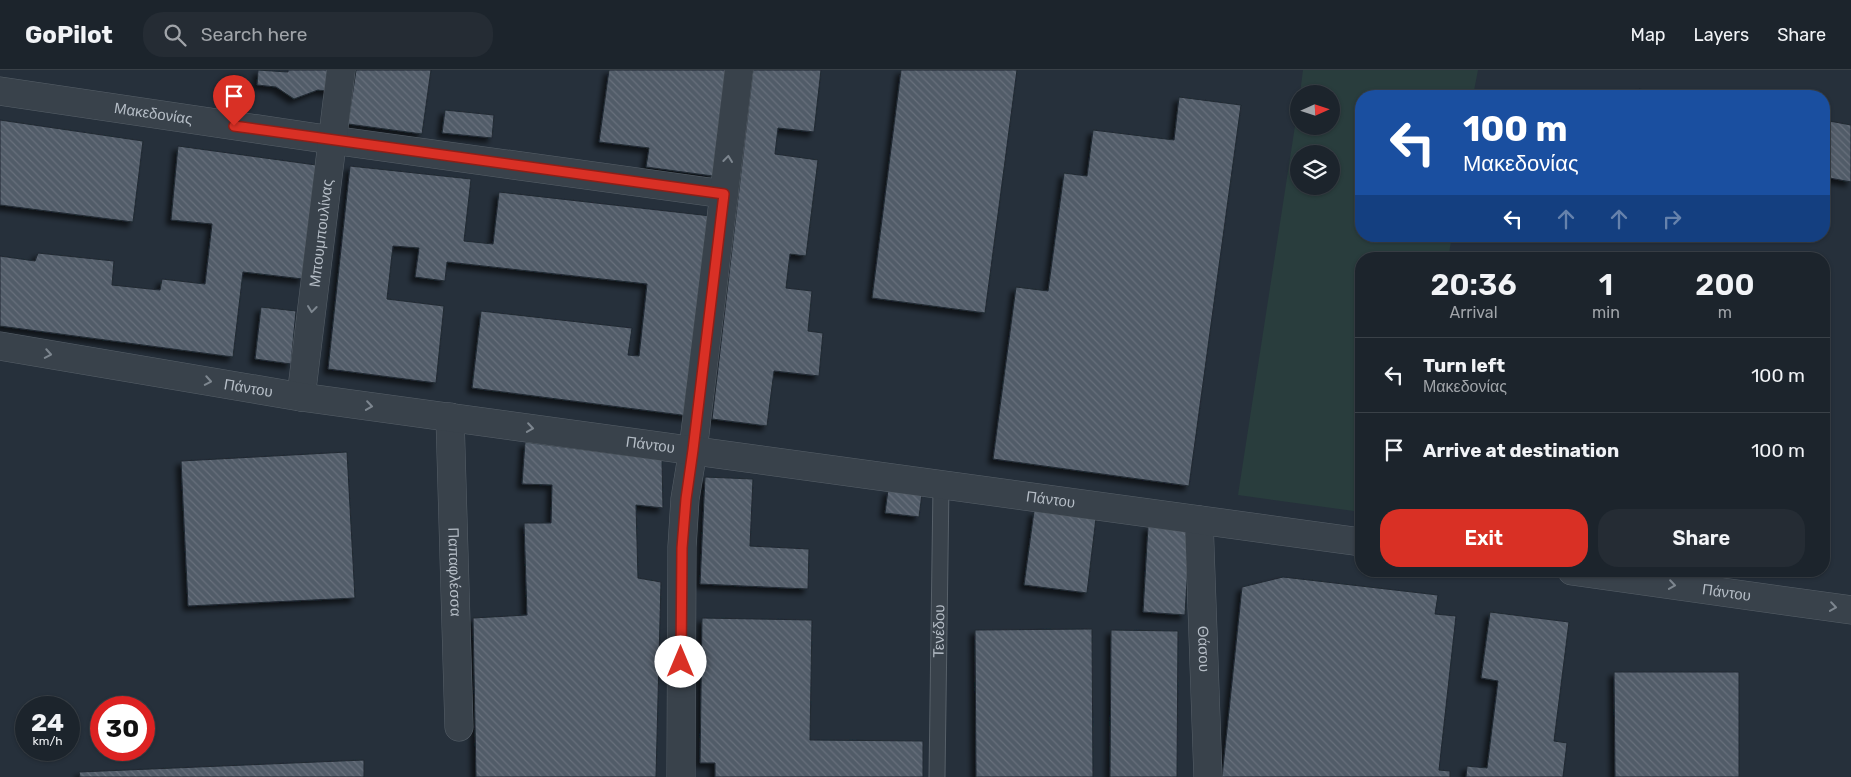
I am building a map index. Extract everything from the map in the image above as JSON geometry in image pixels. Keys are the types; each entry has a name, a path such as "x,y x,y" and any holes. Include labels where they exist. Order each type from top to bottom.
{"street":[{"name":"Μπουμπουλίνας","path":"301,397 341,70"},
{"path":"681,777 682,548 686,499 739,70"},
{"name":"Μακεδονίας","path":"0,91 332,140 724,194"},
{"name":"Πάντου","path":"0,346 301,397 1355,541"},
{"name":"Παπαφλέσσα","path":"450,417 460,727"},
{"name":"Θάσου","path":"1199,520 1208,777"},
{"name":"Πάντου","path":"1615,577 1851,610"}],"lane":[{"name":"Τενέδου","path":"937,777 941,485"}],"green space":[{"path":"1303,70 1478,70 1474,90 1355,90 1355,242 1451,242 1449,252 1355,252 1355,511 1238,495 1290,158 1290,195 1340,195 1340,145 1292,145 1294,135 1340,135 1340,85 1301,85"}],"building":[{"path":"258,70 288,72 288,70 337,70 334,92 318,90 294,99 276,87 257,85"},
{"path":"356,70 431,70 422,134 348,124"},
{"path":"609,70 727,70 713,176 646,167 649,148 599,142"},
{"path":"753,70 821,70 814,132 778,128 775,154 818,160 806,256 790,254 786,288 812,291 808,331 823,333 819,376 774,371 767,426 712,419"},
{"path":"901,70 1017,70 985,313 872,298"},
{"path":"1179,97 1241,105 1189,486 993,459 1016,287 1048,291 1064,173 1087,176 1093,130 1174,140"},
{"path":"445,110 494,115 492,138 442,133"},
{"path":"0,120 143,141 133,222 0,205"},
{"path":"1830,121 1851,125 1851,182 1830,178"},
{"path":"178,146 316,165 303,279 243,272 233,357 0,326 0,256 35,261 38,253 114,261 112,285 160,290 162,279 205,284 212,224 171,220"},
{"path":"350,166 471,179 464,241 493,244 499,192 711,216 689,416 472,388 481,311 632,328 628,355 639,356 647,284 447,262 445,281 415,277 419,248 393,246 387,299 444,306 436,383 328,369"},
{"path":"261,307 296,311 291,364 255,359"},
{"path":"525,442 662,460 663,508 636,505 638,578 661,582 656,777 476,777 473,618 527,615 524,523 551,523 552,485 522,484"},
{"path":"347,452 355,598 188,606 181,461"},
{"path":"705,477 753,479 750,546 809,549 808,589 700,584"},
{"path":"888,490 922,494 919,517 885,513"},
{"path":"1034,511 1096,518 1087,593 1024,585"},
{"path":"1148,526 1190,528 1185,615 1143,612"},
{"path":"1283,577 1438,595 1435,614 1456,616 1439,770 1450,771 1450,777 1222,777 1242,587"},
{"path":"1490,612 1569,622 1554,741 1567,743 1563,777 1466,777 1467,766 1487,768 1498,681 1481,678"},
{"path":"702,618 812,620 810,740 923,741 923,777 715,777 715,763 700,763"},
{"path":"1092,629 1093,777 976,777 975,630"},
{"path":"1111,630 1178,631 1177,777 1110,777"},
{"path":"1614,672 1739,672 1739,777 1615,777"},
{"path":"364,760 364,777 80,777 79,772"}],"route":[{"path":"234,126 724,194 686,499 682,548 681,662"}]}
